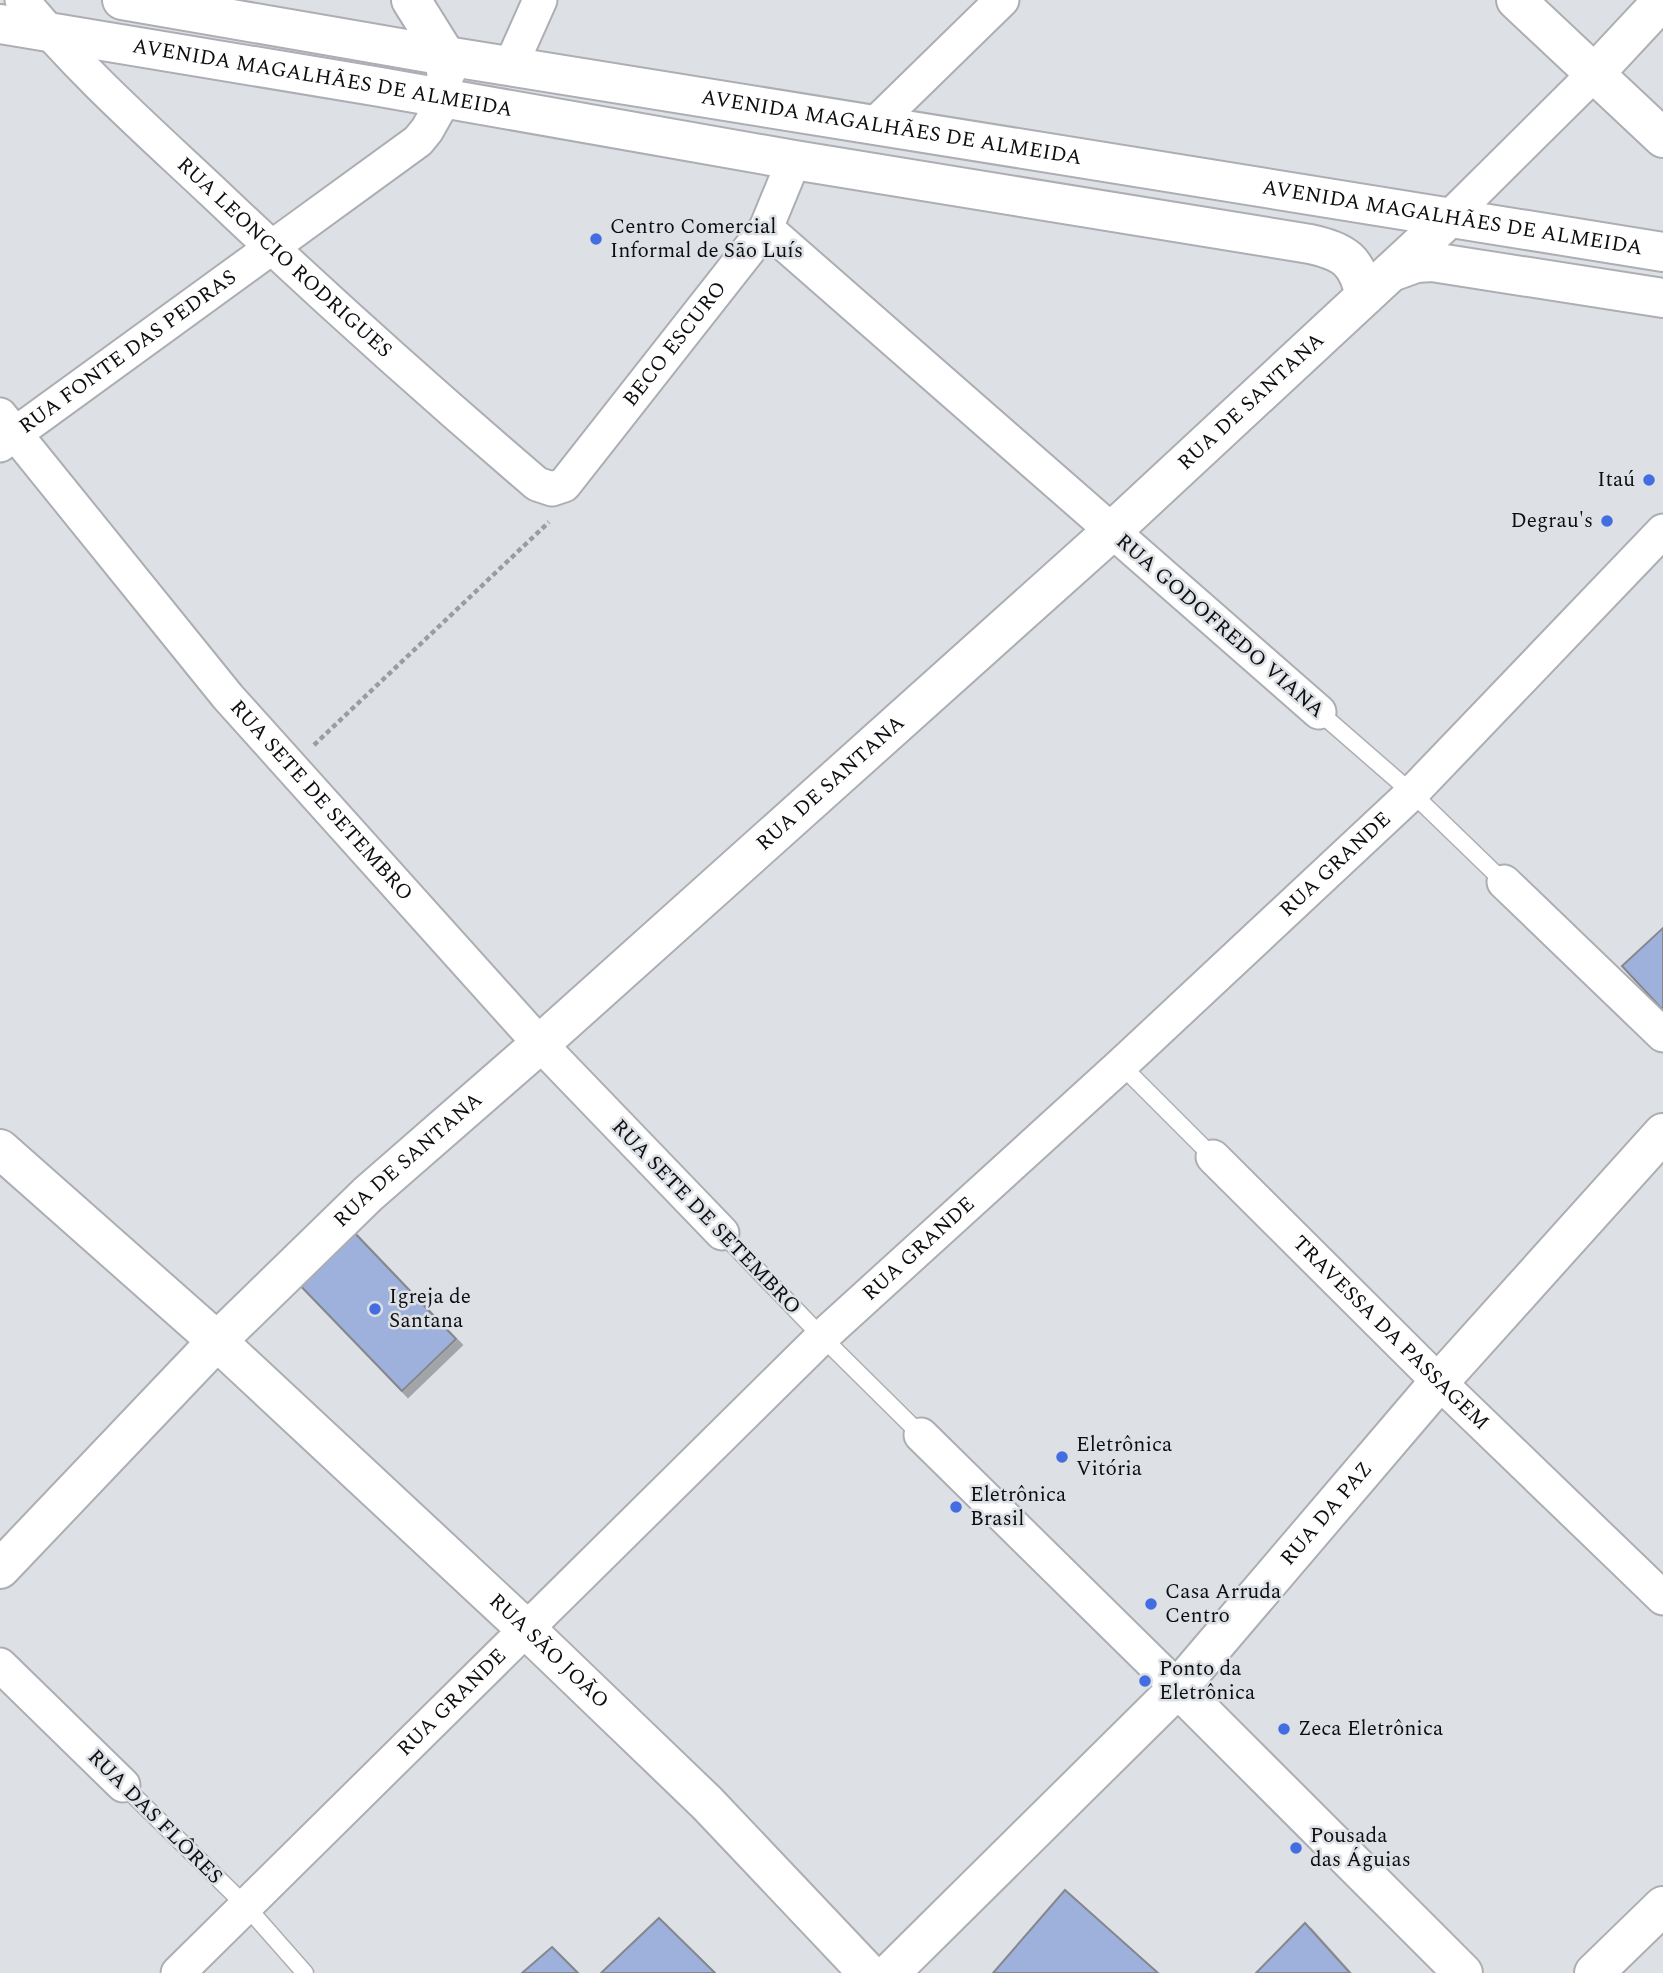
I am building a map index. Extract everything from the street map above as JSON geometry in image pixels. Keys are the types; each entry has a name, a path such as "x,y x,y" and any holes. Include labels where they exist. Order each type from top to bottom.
{"main road":[{"name":"AVENIDA MAGALHÃES DE ALMEIDA","path":"122,0 446,56 1663,252"},
{"path":"411,0 446,56 445,98"},
{"path":"1516,0 1663,138"},
{"name":"RUA DE SANTANA","path":"1594,74 1663,0"},
{"name":"AVENIDA MAGALHÃES DE ALMEIDA","path":"0,24 1322,247 1346,257 1378,284"},
{"name":"RUA DE SANTANA","path":"0,1569 217,1341 369,1194 1112,531 1449,218"},
{"path":"1378,284 1416,263 1432,262 1663,298"},
{"name":"RUA DA PAZ","path":"890,1973 1178,1688 1439,1382 1663,1133"},
{"name":"RUA SÃO JOÃO","path":"0,1149 217,1341 526,1629 707,1803 868,1973"},
{"name":"RUA SETE DE SETEMBRO","path":"1178,1688 1463,1973"},
{"path":"1594,1973 1663,1906"}],"street":[{"name":"RUA LEONCIO RODRIGUES","path":"22,0 97,83 270,247 435,397 537,484 552,489 564,485"},
{"path":"511,65 540,0"},
{"path":"874,124 1002,0"},
{"name":"RUA DE SANTANA","path":"1449,218 1594,74"},
{"name":"RUA FONTE DAS PEDRAS","path":"5,432 418,141 445,98"},
{"name":"BECO ESCURO","path":"564,485 766,228 794,160"},
{"name":"RUA GODOFREDO VIANA","path":"766,228 1319,712"},
{"name":"RUA SETE DE SETEMBRO","path":"5,432 228,697 540,1044 722,1233"},
{"name":"RUA GRANDE","path":"178,1973 822,1337 1121,1065 1412,793 1663,531"},
{"name":"RUA GODOFREDO VIANA","path":"1504,882 1663,1035"},
{"name":"TRAVESSA DA PASSAGEM","path":"1213,1157 1439,1382 1663,1598"},
{"name":"RUA SETE DE SETEMBRO","path":"921,1434 1178,1688"},
{"name":"RUA DAS FLÔRES","path":"0,1665 123,1785"}],"lane":[{"name":"RUA GODOFREDO VIANA","path":"1319,712 1412,793 1504,882"},
{"name":"TRAVESSA DA PASSAGEM","path":"1121,1065 1213,1157"},
{"name":"RUA SETE DE SETEMBRO","path":"722,1233 822,1337 921,1434"},
{"name":"RUA DAS FLÔRES","path":"123,1785 245,1906 305,1973"}],"path":[{"path":"291,767 513,559"}],"building":[{"path":"1663,928 1663,1010 1622,966"},
{"name":"Igreja de Santana","path":"348,1226 456,1339 402,1391 293,1278"},
{"path":"1065,1890 1158,1973 993,1973"},
{"path":"659,1918 715,1973 601,1973"},
{"path":"1305,1923 1350,1973 1256,1973"},
{"path":"552,1947 578,1973 522,1973"}],"place":[{"name":"Centro Comercial Informal de São Luís","path":"596,239"},
{"name":"Itaú","path":"1649,480"},
{"name":"Degrau's","path":"1607,521"},
{"name":"Igreja de Santana","path":"375,1309"},
{"name":"Eletrônica Vitória","path":"1062,1457"},
{"name":"Eletrônica Brasil","path":"956,1507"},
{"name":"Casa Arruda Centro","path":"1151,1604"},
{"name":"Ponto da Eletrônica","path":"1145,1681"},
{"name":"Zeca Eletrônica","path":"1284,1729"},
{"name":"Pousada das Águias","path":"1296,1848"}]}
